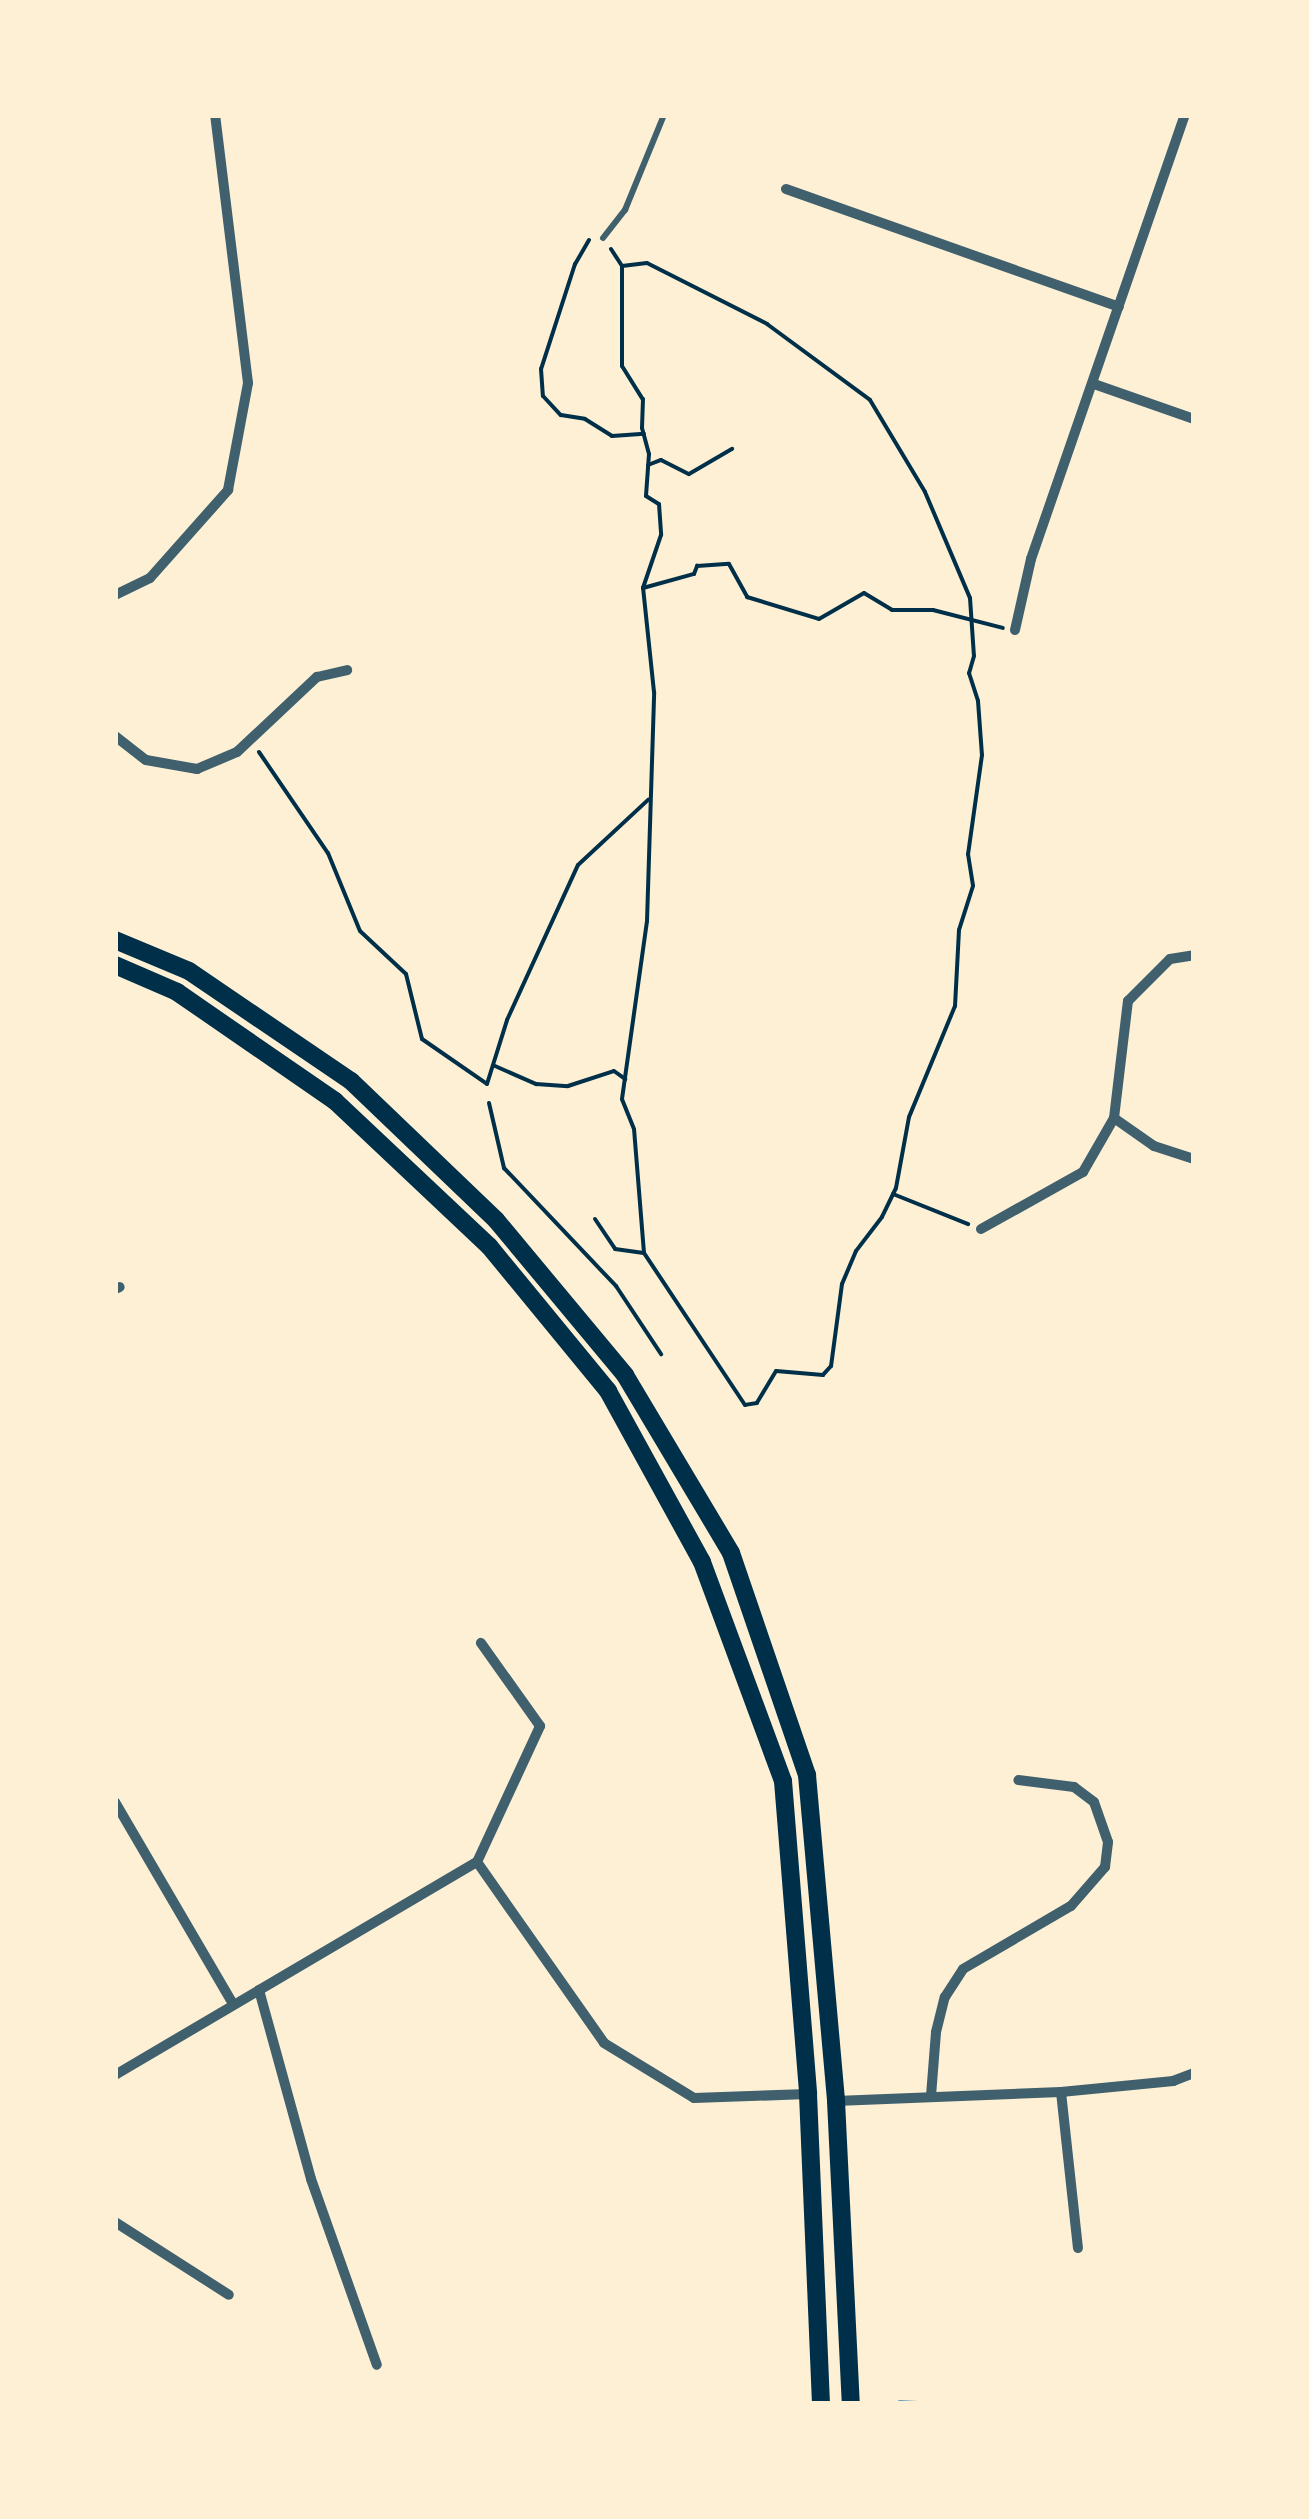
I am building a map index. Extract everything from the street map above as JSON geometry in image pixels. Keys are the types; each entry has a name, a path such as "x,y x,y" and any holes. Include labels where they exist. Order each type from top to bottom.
{"main road":[{"path":"115,940 189,971 351,1080 496,1220 626,1375 730,1553 807,1775 836,2101 851,2404"},
{"path":"115,966 177,992 335,1101 489,1246 608,1391 702,1562 784,1781 808,2094 822,2404"}],"street":[{"path":"115,595 150,578 228,490 248,383 214,115"},
{"path":"1015,630 1031,559 1185,115"},
{"path":"786,188 1119,307"},
{"path":"1094,384 1194,419"},
{"path":"115,736 146,760 196,769 237,752 316,677 347,670"},
{"path":"981,1229 1083,1172 1114,1118 1128,1001 1170,960 1194,956"},
{"path":"1114,1118 1154,1146 1194,1160"},
{"path":"115,2075 476,1862 540,1726 481,1643"},
{"path":"930,2096 936,2032 946,1997 963,1969 1071,1906 1105,1866 1108,1842 1094,1802 1074,1787 1018,1780"},
{"path":"115,1802 233,2004"},
{"path":"476,1862 604,2042 694,2098 808,2094"},
{"path":"259,1990 311,2179 377,2365"},
{"path":"836,2101 1061,2092 1173,2081 1194,2073"},
{"path":"1061,2092 1078,2248"},
{"path":"115,2222 229,2295"}],"lane":[{"path":"603,238 625,210 664,115"}],"path":[{"path":"603,238 622,266 622,366 643,400 646,496 659,504 661,535 643,588 654,692 647,921 622,1100 634,1130 644,1253 733,1394 745,1405 756,1404 776,1371 823,1374 830,1366 842,1284 856,1251 894,1194 909,1117 956,1006 960,930 973,886 968,854 982,755 978,700 969,673 974,656 970,598 925,492 870,400 767,324 647,262 622,266"},
{"path":"590,239 575,264 541,369 543,396 561,414 586,419 612,436 644,434"},
{"path":"648,464 661,460 688,474 732,449"},
{"path":"643,588 694,574 697,566 729,564 746,598 819,620 864,593 892,610 933,610 1015,630"},
{"path":"250,740 328,853 360,931 406,974 422,1038 487,1084 507,1020 578,865 648,800"},
{"path":"495,1066 536,1084 568,1086 614,1071 626,1079"},
{"path":"490,1104 504,1168 616,1286 661,1354"},
{"path":"894,1194 981,1229"},
{"path":"595,1219 615,1249 644,1253"}],"waterway":[{"path":"900,2403 918,2404"}]}
